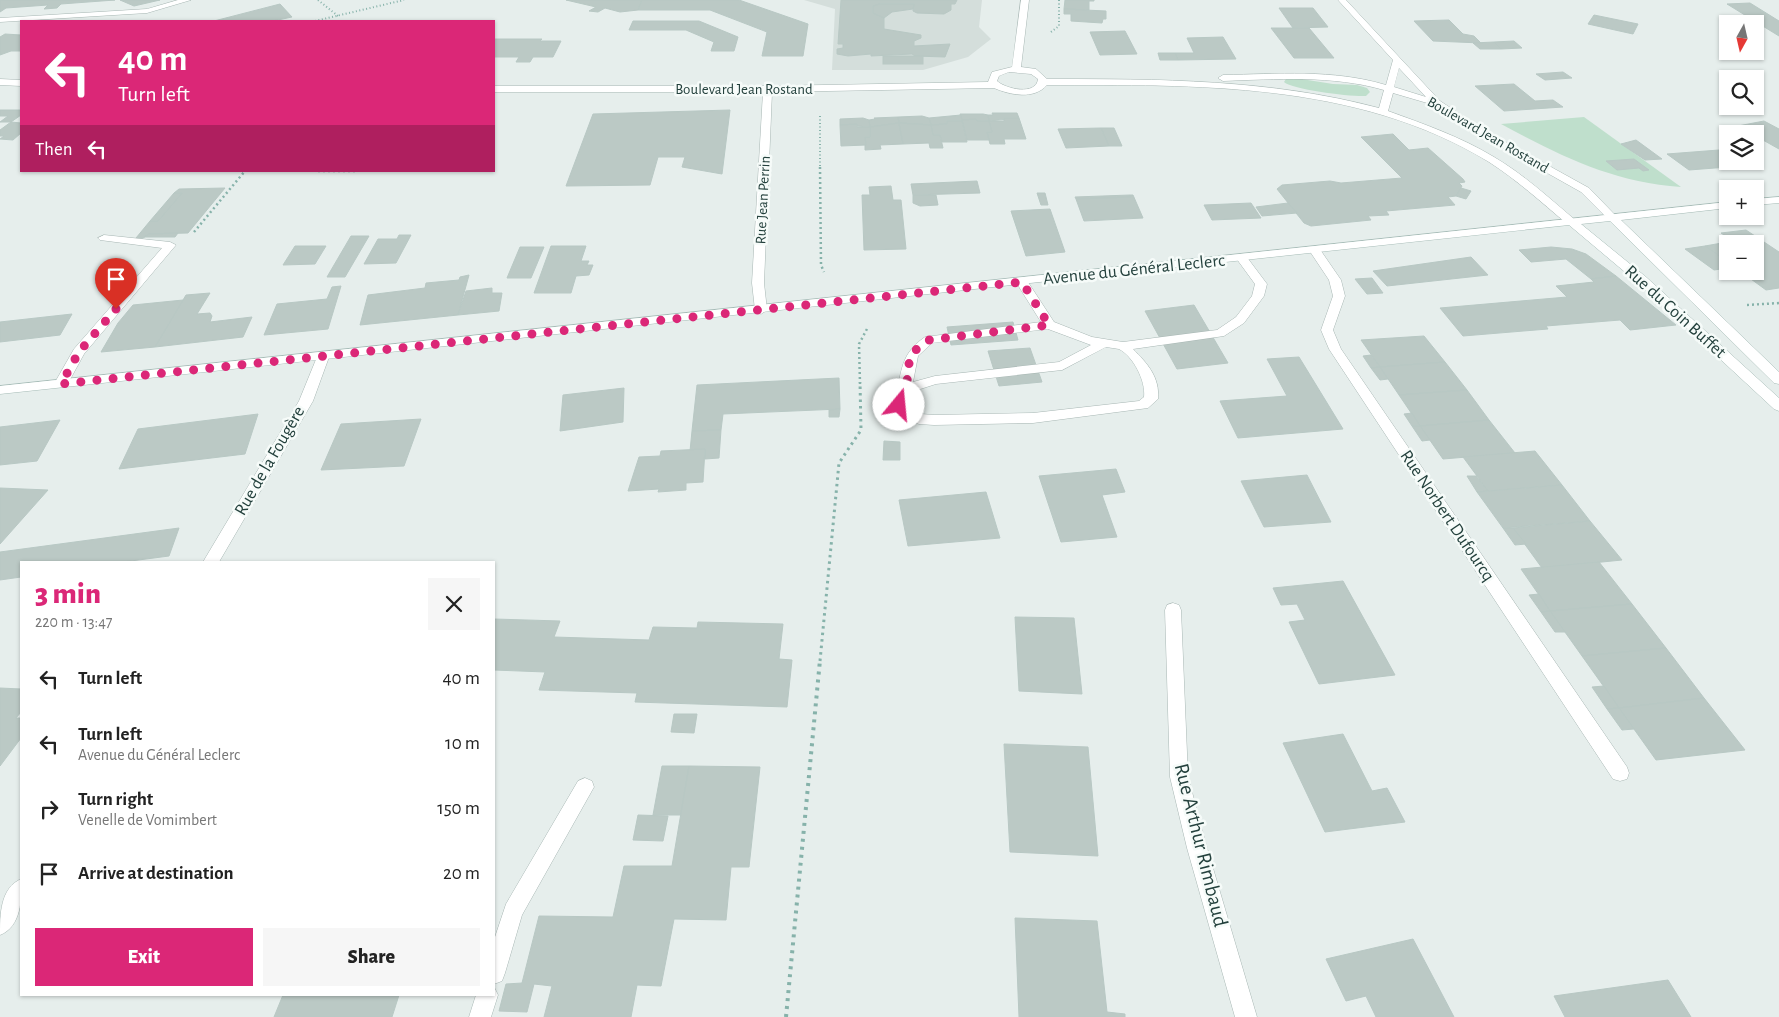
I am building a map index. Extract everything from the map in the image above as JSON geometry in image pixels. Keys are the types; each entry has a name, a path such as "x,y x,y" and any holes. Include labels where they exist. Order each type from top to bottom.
{"street":[{"path":"0,20 147,11 187,0"},
{"path":"1016,69 1025,0"},
{"path":"1342,0 1437,103"},
{"path":"1383,111 1396,60"},
{"path":"994,84 992,77 995,74 1016,69 1039,74 1044,82"},
{"name":"Boulevard Jean Rostand","path":"1171,82 1236,76 1295,76 1363,81 1389,87 1437,103 1481,132 1584,190 1612,217"},
{"path":"0,82 20,83"},
{"name":"Boulevard Jean Rostand","path":"495,89 768,89 994,84 1006,90 1023,92 1038,89 1044,82 1171,82 1294,92 1365,105 1479,152 1511,172 1570,221"},
{"name":"Rue Jean Perrin","path":"761,310 758,283 768,89"},
{"path":"1764,201 1779,200"},
{"name":"Avenue du Général Leclerc","path":"0,390 324,357 1719,206"},
{"name":"Rue du Coin Buffet","path":"1612,217 1779,380"},
{"name":"Rue du Coin Buffet","path":"1570,221 1642,280 1779,406"},
{"path":"61,384 79,352 170,245 104,238"},
{"name":"Rue Norbert Dufourcq","path":"1315,250 1335,280 1339,296 1327,330 1335,349 1620,772"},
{"path":"1123,346 1149,375 1153,389 1151,399 1143,405 1033,418 919,419 902,412 899,405 906,389 909,358 918,347 929,340 1049,325 1090,341 1123,346 1220,332 1240,320 1258,296 1261,284 1242,258"},
{"path":"1022,282 1049,325"},
{"path":"906,389 936,380 1062,366 1105,343"},
{"name":"Rue de la Fougère","path":"212,561 306,400 324,357"},
{"name":"Rue Arthur Rimbaud","path":"1173,610 1179,777 1197,848 1246,1017"},
{"path":"495,970 513,911 585,787"},
{"path":"0,926 20,891"},
{"path":"480,1017 487,996"}],"path":[{"path":"318,0 338,16"},
{"path":"320,20 404,0"},
{"path":"820,108 821,265 827,278"},
{"path":"165,251 182,245 244,172"},
{"path":"1742,306 1779,303"},
{"path":"786,1017 838,462 861,430 859,344 872,318"}],"shaded area":[{"path":"804,0 982,0 979,27 991,39 968,57 923,70 832,70 835,9"}],"green space":[{"path":"1295,78 1333,84 1357,85 1367,88 1370,92 1366,96 1336,94 1299,88 1284,82 1286,79"},
{"path":"1584,117 1681,187 1632,180 1588,166 1545,147 1501,124"}],"building":[{"path":"0,0 115,0 61,4 57,8 44,9 48,5 6,8 0,12"},
{"path":"120,0 160,0 134,6"},
{"path":"566,0 642,0 638,10 620,12 605,8 598,12 589,11 596,7"},
{"path":"642,0 739,0 808,24 803,56 762,56 767,32 710,10 638,10"},
{"path":"841,0 957,0 955,4 951,4 951,10 944,14 917,13 913,11 914,4 880,4 873,6 873,13 884,18 884,29 921,35 921,38 914,41 914,46 950,44 945,57 915,56 912,54 848,56 837,54 837,49 843,48 843,44 838,44"},
{"path":"1065,0 1094,1 1089,1 1089,10 1064,9"},
{"path":"1750,3 1779,21 1779,36 1764,27 1764,15 1745,15 1727,4"},
{"path":"280,4 292,17 278,20 218,20"},
{"path":"880,4 914,4 913,9 892,12 884,18 873,13 873,6"},
{"path":"1279,8 1313,8 1328,27 1293,28"},
{"path":"1064,9 1106,11 1106,19 1103,19 1102,23 1071,21 1071,14 1064,14"},
{"path":"1594,15 1638,24 1633,34 1588,24"},
{"path":"1449,20 1463,34 1474,36 1481,43 1433,41 1414,21"},
{"path":"633,21 699,21 738,37 734,51 711,51 714,42 686,30 629,30"},
{"path":"1271,28 1309,28 1334,58 1294,58"},
{"path":"1125,31 1137,54 1100,55 1090,32"},
{"path":"5,34 20,35 20,51 11,51 0,55 0,37"},
{"path":"1223,37 1236,59 1178,60 1175,53 1194,53 1187,38"},
{"path":"495,39 561,41 553,57 533,57 530,62 516,62 519,57 495,57"},
{"path":"1514,41 1522,48 1501,49 1494,42"},
{"path":"1494,42 1501,49 1480,49 1473,43"},
{"path":"1158,53 1175,53 1178,60 1160,60"},
{"path":"883,56 923,56 923,64 883,64"},
{"path":"1563,72 1572,78 1545,80 1536,74"},
{"path":"1514,84 1535,101 1553,100 1563,107 1504,111 1475,86"},
{"path":"0,110 20,110 20,116 11,122 0,122 8,116 0,116"},
{"path":"730,110 722,174 682,167 685,157 658,157 650,185 566,186 593,114"},
{"path":"992,113 1017,113 1019,118 989,121 988,115 993,115"},
{"path":"960,114 988,115 989,121 962,120"},
{"path":"961,115 962,121 947,121 947,124 931,125 929,118"},
{"path":"922,116 929,118 931,125 899,123 898,117"},
{"path":"898,117 899,123 870,127 869,120 874,118"},
{"path":"863,118 869,120 870,127 840,125 840,119"},
{"path":"1004,118 1019,118 1026,139 1004,139 1005,144 990,144 987,132 992,132 989,121 1004,121"},
{"path":"976,119 977,121 989,121 992,132 987,132 989,140 967,140 962,120"},
{"path":"947,121 962,121 967,142 942,142 940,135 933,135 931,125 947,124"},
{"path":"1764,121 1779,129 1779,149 1764,141 1764,125 1743,125"},
{"path":"11,122 20,123 20,134 13,140 0,139 4,136 0,136 0,130"},
{"path":"899,123 903,144 880,145 881,149 865,150 865,137 870,137 870,127"},
{"path":"899,123 931,125 933,135 940,135 943,148 930,148 929,143 903,144"},
{"path":"857,124 857,127 870,127 870,137 865,137 866,145 841,146 840,125"},
{"path":"1101,128 1114,128 1122,146 1109,146"},
{"path":"1101,128 1109,146 1066,148 1058,129"},
{"path":"1393,134 1409,150 1428,148 1463,179 1465,182 1459,183 1462,186 1456,196 1448,197 1455,205 1386,211 1389,215 1368,216 1371,220 1311,226 1304,223 1277,189 1282,185 1402,178 1361,137"},
{"path":"1636,140 1662,159 1645,160 1621,144"},
{"path":"1719,150 1719,168 1689,170 1667,154"},
{"path":"1634,159 1649,170 1643,171 1639,168 1617,170 1606,161"},
{"path":"977,181 980,193 913,195 911,184"},
{"path":"891,186 893,200 901,200 906,249 864,250 862,195 870,195 869,187"},
{"path":"225,188 188,233 149,234 143,238 136,238 150,221 158,221 182,193 174,193 179,189"},
{"path":"1461,188 1471,191 1466,199 1456,196"},
{"path":"174,193 182,193 158,221 150,221"},
{"path":"1037,193 1045,193 1048,205 1041,205"},
{"path":"913,195 936,195 938,205 920,206 913,203"},
{"path":"1130,195 1131,197 1076,199 1075,197"},
{"path":"1130,195 1133,195 1143,218 1084,221 1076,199 1131,197"},
{"path":"1251,203 1261,218 1212,220 1204,205"},
{"path":"1288,203 1297,213 1262,216 1256,207"},
{"path":"1050,209 1065,252 1026,256 1011,211"},
{"path":"1746,230 1754,235 1724,235 1721,233"},
{"path":"178,233 175,237 144,237 149,234"},
{"path":"399,235 411,235 396,263 364,264 378,239 397,239"},
{"path":"351,236 369,236 345,277 327,277"},
{"path":"1764,242 1779,252 1779,288 1766,290 1752,280 1764,280"},
{"path":"1719,244 1719,256 1705,246"},
{"path":"295,246 326,246 315,264 283,265"},
{"path":"551,246 586,246 581,261 589,261 587,265 593,265 589,275 576,276 571,293 534,293"},
{"path":"1705,246 1719,256 1719,269 1714,270 1685,249"},
{"path":"520,247 544,247 531,278 507,278"},
{"path":"1551,247 1572,249 1586,254 1616,276 1591,279 1566,259 1531,262 1519,250"},
{"path":"1471,257 1488,275 1387,286 1373,271"},
{"path":"469,275 458,315 360,325 368,295 425,288 426,283 459,280 460,277"},
{"path":"1616,276 1676,325 1630,330 1620,320 1546,326 1548,329 1463,336 1440,308 1567,297 1556,286 1594,282 1591,279"},
{"path":"1372,278 1383,293 1367,294 1355,279"},
{"path":"341,286 328,329 264,335 277,304 327,299 332,287"},
{"path":"492,288 492,293 502,293 499,311 458,315 466,291"},
{"path":"210,293 197,314 210,313 212,316 210,322 252,317 243,337 155,347 186,295"},
{"path":"183,300 155,347 101,352 118,323 133,305"},
{"path":"1194,305 1228,363 1177,369 1145,311"},
{"path":"72,314 60,335 0,342 0,322"},
{"path":"1013,322 1018,340 951,345 947,327"},
{"path":"1424,336 1445,362 1380,367 1361,340"},
{"path":"1030,348 1042,382 999,386 988,351"},
{"path":"1371,355 1380,367 1371,368 1363,356"},
{"path":"1299,357 1343,429 1238,438 1220,401 1287,396 1267,359"},
{"path":"1445,362 1467,390 1399,395 1380,367"},
{"path":"1380,367 1388,379 1380,380 1371,368"},
{"path":"839,378 840,409 723,414 721,430 692,431 697,385"},
{"path":"624,388 623,422 560,431 563,395"},
{"path":"1467,390 1489,420 1420,426 1399,395"},
{"path":"840,409 839,417 829,417 829,410"},
{"path":"1412,413 1420,426 1412,426 1404,414"},
{"path":"258,414 245,454 119,469 138,429"},
{"path":"421,419 404,466 321,470 341,424"},
{"path":"60,420 37,461 0,465 0,427"},
{"path":"1489,420 1515,453 1443,459 1420,426"},
{"path":"1412,426 1420,426 1430,440 1422,441"},
{"path":"721,430 719,458 705,459 705,449 690,451 692,431"},
{"path":"884,441 900,442 900,460 883,460"},
{"path":"705,449 703,482 686,483 686,490 658,492 659,489 628,491 639,457 660,456 661,451"},
{"path":"1535,451 1562,485 1488,491 1463,457"},
{"path":"1116,469 1125,492 1102,495 1117,537 1061,542 1039,476"},
{"path":"1307,475 1331,522 1264,527 1241,481"},
{"path":"1467,476 1476,476 1488,491 1477,492"},
{"path":"1562,485 1590,521 1503,528 1477,492"},
{"path":"0,488 48,490 0,544"},
{"path":"986,492 1000,538 908,546 899,500"},
{"path":"1590,521 1622,560 1542,568 1513,528"},
{"path":"179,528 169,556 131,561 20,561 20,577 0,580 0,552"},
{"path":"1503,528 1513,528 1526,544 1515,545"},
{"path":"1599,562 1632,604 1550,611 1521,569"},
{"path":"1343,581 1395,675 1319,684 1289,622 1305,620 1297,604 1281,605 1273,588"},
{"path":"1539,594 1550,611 1541,612 1529,595"},
{"path":"1632,604 1666,648 1582,656 1550,611"},
{"path":"1550,611 1565,632 1555,632 1541,612"},
{"path":"1015,617 1074,618 1082,694 1019,691"},
{"path":"495,619 560,621 554,637 649,640 653,627 697,628 698,622 783,624 779,659 792,660 787,707 635,702 637,693 539,690 545,672 495,670"},
{"path":"1666,648 1704,698 1619,708 1582,656"},
{"path":"1604,686 1619,708 1607,709 1592,687"},
{"path":"0,688 20,689 20,713 16,718 20,718 20,739 0,766"},
{"path":"1704,698 1745,750 1656,760 1619,708"},
{"path":"1619,708 1634,729 1622,730 1607,709"},
{"path":"674,714 697,714 694,733 671,732"},
{"path":"1343,734 1372,791 1387,788 1405,822 1325,832 1283,743"},
{"path":"1004,744 1088,747 1098,856 1010,852"},
{"path":"662,766 689,766 681,815 653,815"},
{"path":"689,766 760,767 749,867 731,867 726,920 674,919 661,986 637,985 631,1017 544,1017 552,986 534,984 527,1012 499,1011 506,984 522,983 539,916 613,917 624,866 672,866"},
{"path":"638,815 668,816 663,841 633,840"},
{"path":"1015,918 1097,921 1107,1012 1125,1014 1125,1017 1019,1017"},
{"path":"1413,939 1454,1017 1376,1017 1366,996 1346,1001 1326,959"},
{"path":"1668,980 1691,1017 1565,1017 1554,996"},
{"path":"283,996 399,996 392,1017 274,1017"}],"route":[{"path":"116,309 79,352 61,384 1022,282 1049,325 929,340 918,347 909,358 906,389 899,405"}]}
